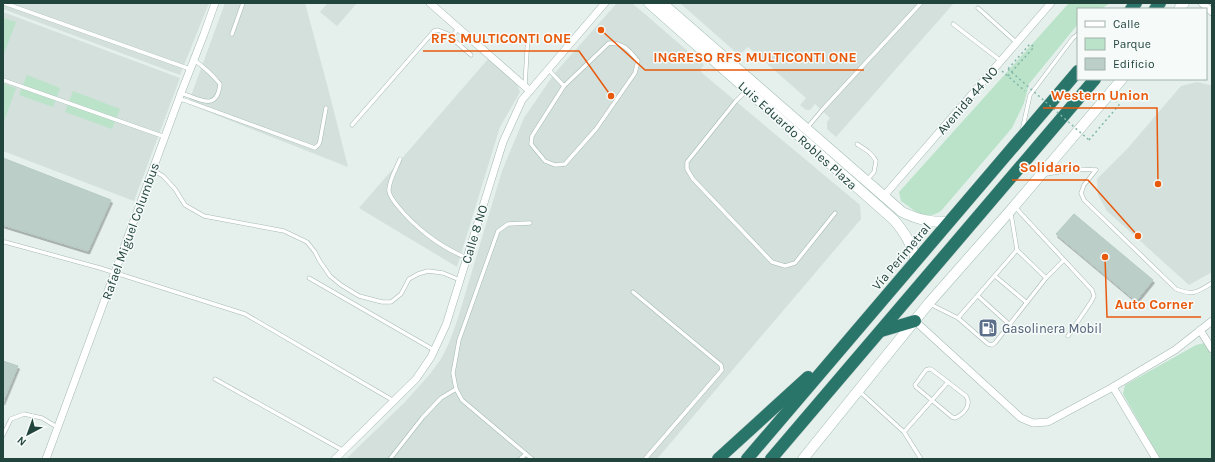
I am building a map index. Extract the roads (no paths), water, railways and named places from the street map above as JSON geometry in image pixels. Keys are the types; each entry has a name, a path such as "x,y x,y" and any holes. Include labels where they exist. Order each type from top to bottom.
{"highway":[{"name":"Vía Perimetral","path":"746,459 1077,72"},
{"path":"771,459 1094,80"},
{"path":"880,331 915,321"},
{"path":"718,459 845,344"}],"street":[{"name":"Rafael Miguel Columbus","path":"46,459 215,3"},
{"path":"430,3 527,89"},
{"name":"Calle 8 NO","path":"335,459 416,379 432,357 446,325 503,142 527,89 548,69 605,3"},
{"name":"Luis Eduardo Robles Plaza","path":"649,3 750,86 806,129 902,212 917,219 930,222 948,222"},
{"name":"Luis Eduardo Robles Plaza","path":"662,3 894,220 904,231 911,244 916,260"},
{"name":"Avenida 44 NO","path":"883,197 1051,3"},
{"path":"1202,3 1212,12"},
{"path":"803,459 930,303 1121,80"},
{"path":"915,321 1021,418 1033,423 1048,422 1113,387 1175,350 1212,321"},
{"path":"1200,330 1212,349"},
{"path":"1113,387 1156,459"}],"lane":[{"path":"4,3 190,70"},
{"path":"232,34 243,3"},
{"path":"806,129 921,3"},
{"path":"978,8 1017,42"},
{"path":"953,24 999,63"},
{"path":"453,36 458,28"},
{"path":"352,125 434,31 438,30 453,36 455,41 472,55"},
{"path":"527,89 528,34"},
{"path":"1021,138 1030,94 1077,35"},
{"path":"609,43 618,43 628,50 638,61 635,73 596,129 565,164 555,165 545,160 531,144 532,136 564,86 609,43"},
{"path":"180,96 203,102 209,102 219,93 220,84 212,74 194,60"},
{"path":"548,69 564,86"},
{"path":"3,80 165,137"},
{"path":"750,86 731,107 687,162 687,168 693,179 772,262 785,266 795,263 835,214"},
{"path":"180,96 184,100 316,148 320,141 326,108"},
{"path":"858,144 869,152 876,161 874,172 866,182"},
{"path":"400,158 389,185 388,192 392,198 423,232 457,254 467,258"},
{"path":"1042,174 1076,169 1096,170 1084,185 1082,193 1084,200 1176,289 1186,293 1196,292 1212,283"},
{"path":"153,170 163,176 175,188 185,205 204,216 284,231 307,242 330,276 359,296 382,302 391,302 401,294 409,279 428,271 443,273 460,280"},
{"path":"1012,209 1017,250 1046,278"},
{"path":"1012,209 1092,290 1094,296 1091,302 1068,336"},
{"path":"530,223 508,224 498,231 459,340 453,373 456,389 462,400 532,459"},
{"path":"5,242 115,272 245,314 394,401"},
{"path":"958,318 1017,250"},
{"path":"930,303 958,318 988,344 992,345 1046,278 1064,260"},
{"path":"995,276 1026,302"},
{"path":"309,278 434,350"},
{"path":"633,292 721,365 722,370 645,459"},
{"path":"978,296 1010,324"},
{"path":"929,369 948,382 966,396 969,401 969,405 956,418 952,417 914,385 926,370 929,369"},
{"path":"215,379 344,451"},
{"path":"904,432 948,382"},
{"path":"390,459 423,417 441,398 456,389"},
{"path":"858,391 904,432 921,459"},
{"path":"3,435 11,420 24,414 42,418 58,427"},
{"path":"520,459 526,454"}],"place":[{"name":"INGRESO RFS MULTICONTI ONE","path":"601,30"},
{"name":"RFS MULTICONTI ONE","path":"611,96"},
{"name":"Western Union","path":"1158,184"},
{"name":"Solidario","path":"1138,236"},
{"name":"Auto Corner","path":"1105,257"},
{"name":"Gasolinera Mobil","path":"988,328"}]}
